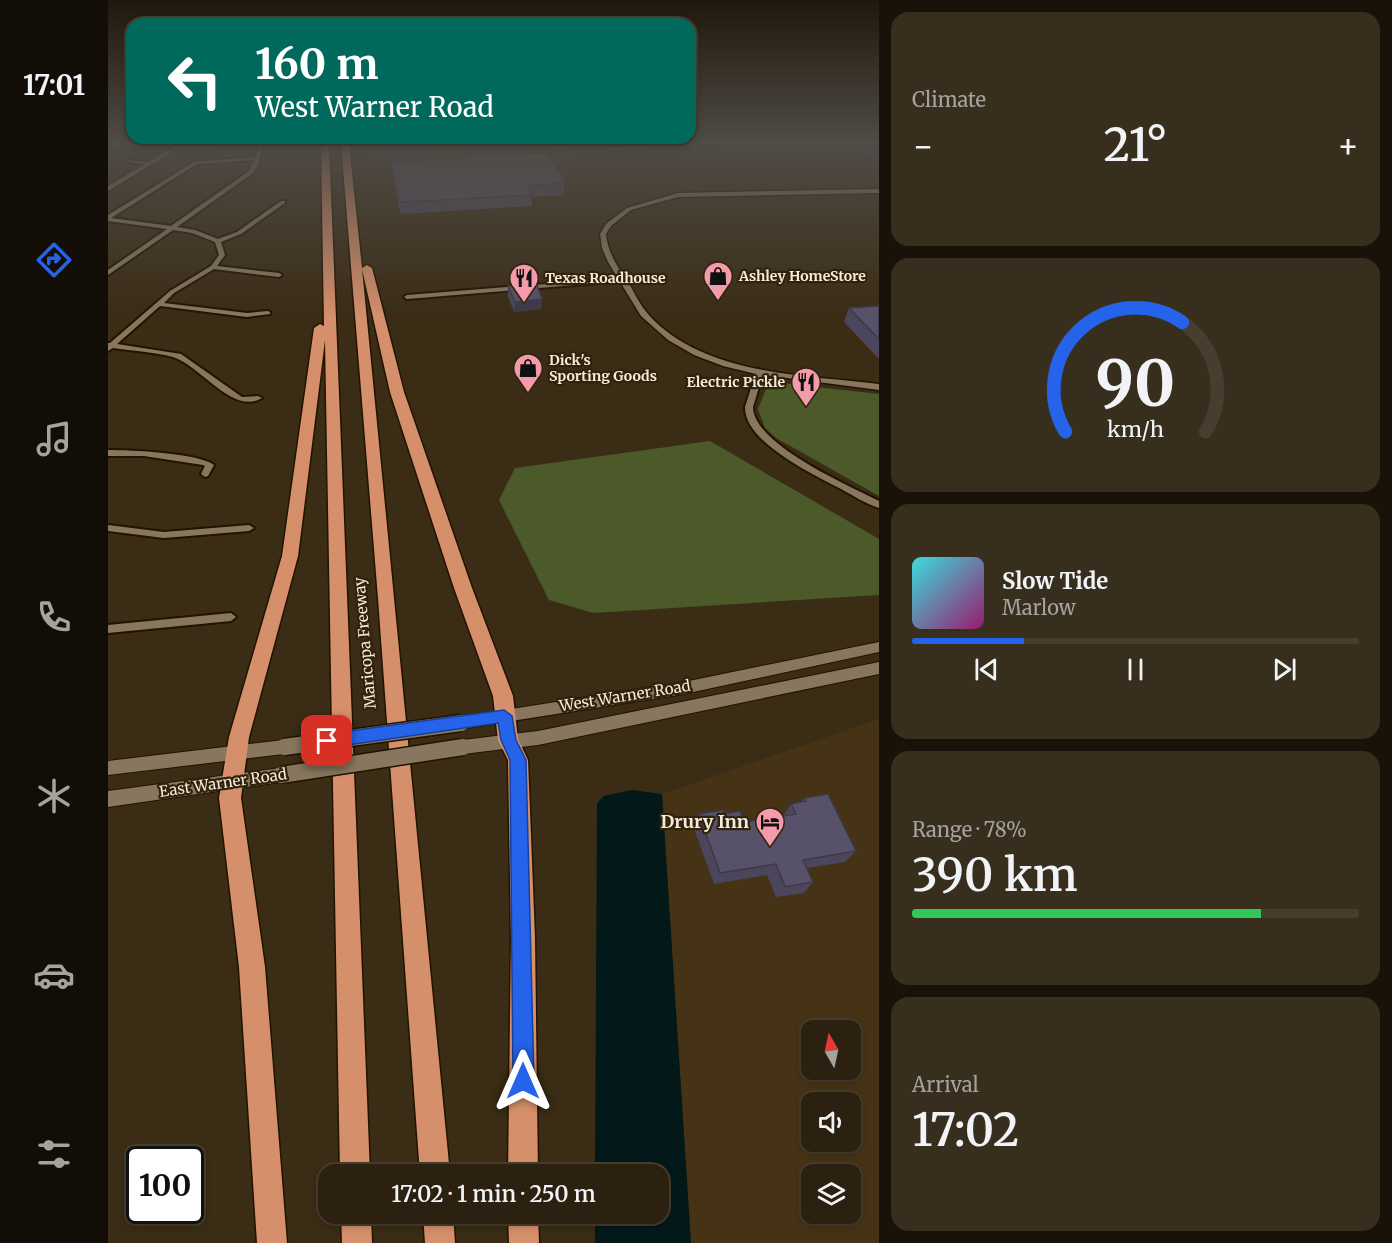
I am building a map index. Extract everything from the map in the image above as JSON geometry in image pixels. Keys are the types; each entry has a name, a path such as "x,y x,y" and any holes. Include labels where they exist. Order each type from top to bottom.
{"highway":[{"name":"Maricopa Freeway","path":"326,201 355,1164"},
{"name":"Maricopa Freeway","path":"349,201 387,598 434,1164"},
{"path":"350,212 361,237 375,312 397,392 463,588 503,696 506,728 518,760 523,938 523,1164"},
{"path":"272,1243 252,967 230,798 236,753 290,556 318,359 320,254 327,245"},
{"path":"356,1224 357,1243"},
{"path":"439,1224 440,1243"},
{"path":"523,1224 524,1243"}],"main road":[{"name":"West Warner Road","path":"374,761 463,747 506,728 879,647"},
{"path":"872,669 868,662 879,658"},
{"name":"West Warner Road","path":"369,735 461,723 506,728 538,738 872,669"},
{"name":"East Warner Road","path":"108,768 369,735"},
{"name":"East Warner Road","path":"108,799 374,761"}],"street":[{"path":"108,218 136,201"},
{"path":"108,273 210,201"},
{"path":"653,201 637,205 608,225 603,234 603,244 644,314 674,339 712,357 760,371 879,387"},
{"path":"218,241 239,233 283,202"},
{"path":"108,218 203,233 218,241 222,255 213,267 185,283 109,346"},
{"path":"213,267 279,275"},
{"path":"407,297 622,280"},
{"path":"159,304 247,315 267,313"},
{"path":"109,346 178,356 240,399 258,398"},
{"path":"760,371 749,406 751,420 756,429 777,448 879,505"},
{"path":"108,453 144,453 205,463 210,465 205,474"},
{"path":"108,528 164,535 249,528"},
{"path":"108,629 231,617"}],"shaded area":[{"path":"879,719 879,1243 691,1243 662,794"},
{"path":"632,790 662,794 691,1243 595,1243 595,1224 669,1224 669,1164 595,1164 597,803 604,796"}],"green space":[{"path":"772,382 879,394 879,496 776,438 765,428 758,409 768,384"},
{"path":"710,441 879,539 879,595 593,613 549,600 499,500 515,468"}],"building":[{"path":"537,285 542,299 515,302 508,286"},
{"path":"879,306 879,339 849,308"},
{"name":"Drury Inn","path":"828,794 856,851 803,860 813,882 785,887 776,864 720,873 699,814 723,810 724,814 740,811 744,822 796,814 791,804 806,801 804,798"}],"place":[{"name":"Ashley HomeStore","path":"718,302"},
{"name":"Texas Roadhouse","path":"524,304"},
{"name":"Dick's Sporting Goods","path":"528,394"},
{"name":"Electric Pickle","path":"806,408"},
{"name":"Drury Inn","path":"770,848"}],"route":[{"path":"327,741 504,716 508,740 518,760 523,938 523,1081"}]}
